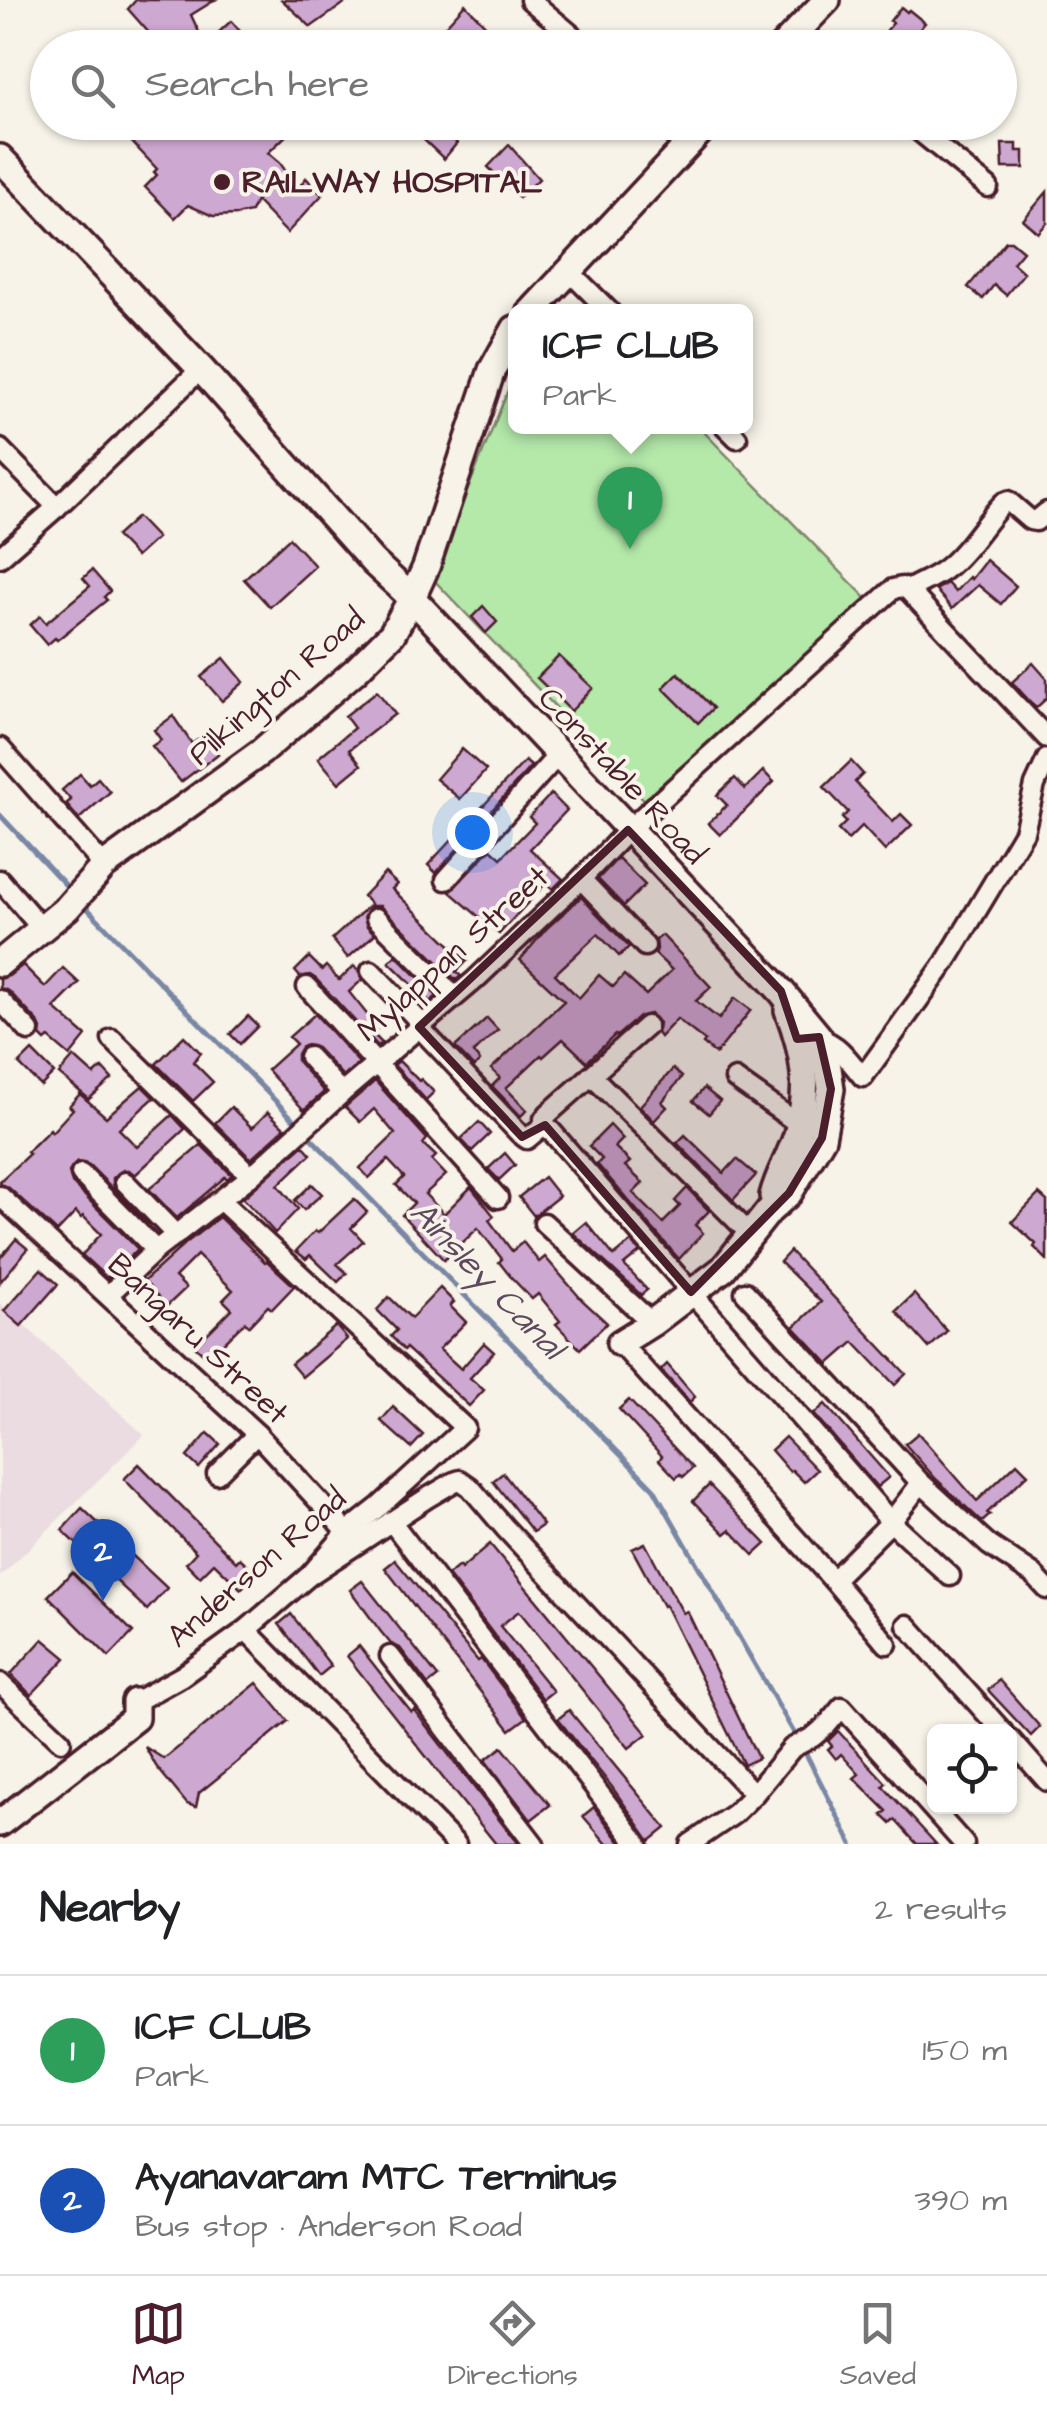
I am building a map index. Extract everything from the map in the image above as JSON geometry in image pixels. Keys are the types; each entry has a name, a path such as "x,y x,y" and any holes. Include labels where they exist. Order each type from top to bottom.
{"street":[{"path":"516,0 551,30"},
{"path":"530,0 566,30"},
{"path":"806,30 827,0"},
{"path":"539,304 686,140"},
{"path":"930,140 988,188"},
{"name":"Constable Road","path":"0,158 780,992 808,1038 834,1043 863,1078 945,963 1024,832 1041,791"},
{"path":"570,272 602,304"},
{"name":"Pilkington Road","path":"0,963 67,908 104,866 261,752 392,634 426,567 492,370 508,341"},
{"path":"0,558 201,369"},
{"path":"0,448 57,506"},
{"name":"Mylappan Street","path":"108,1295 156,1250 252,1176 475,980 628,830 893,589 908,590 941,572 1003,503 1008,501 1036,522 1047,512"},
{"path":"374,562 426,567"},
{"path":"908,590 1047,738"},
{"path":"0,748 104,866"},
{"path":"446,880 558,755"},
{"path":"1041,791 1047,759"},
{"path":"581,879 645,946"},
{"path":"0,880 42,929"},
{"path":"376,918 454,996"},
{"path":"371,971 522,1137 529,1138 545,1124"},
{"path":"307,987 498,1198"},
{"path":"0,1000 29,1031"},
{"path":"647,1026 549,1113 545,1124 891,1522 950,1576"},
{"path":"808,1038 804,1110 811,1132"},
{"path":"112,1039 252,1176"},
{"path":"309,1057 342,1093"},
{"path":"590,1074 751,1235"},
{"path":"735,1079 811,1132"},
{"path":"811,1132 776,1186 769,1211 723,1269 652,1324 620,1343 887,1644"},
{"path":"81,1174 156,1250"},
{"path":"125,1182 176,1235"},
{"name":"Bangaru Street","path":"0,1196 257,1434 348,1532"},
{"name":"Anderson Road","path":"0,1823 135,1718 135,1702 182,1676 246,1630 465,1428 221,1201"},
{"path":"544,1223 652,1324"},
{"path":"745,1292 921,1482 988,1545 1047,1588"},
{"path":"216,1474 257,1434"},
{"path":"310,1575 460,1480 754,1794"},
{"path":"833,1580 891,1522 921,1482"},
{"path":"391,1522 638,1844"},
{"path":"907,1624 995,1724"},
{"path":"246,1630 456,1844"},
{"path":"390,1656 534,1844"},
{"path":"0,1683 61,1742"},
{"path":"690,1844 734,1814 792,1748 827,1726 842,1707 964,1844"},
{"path":"1017,1747 1047,1782"}],"highlighted area":[{"path":"628,830 781,991 797,1039 819,1037 831,1089 822,1138 789,1193 691,1292 545,1125 522,1137 419,1027"}],"shaded area":[{"path":"0,1303 144,1435 0,1577"}],"green space":[{"path":"508,390 508,434 706,434 868,600 655,811 432,578"}],"building":[{"path":"136,0 215,0 191,15 198,30 147,30 128,9"},
{"path":"282,0 349,0 311,27"},
{"path":"465,4 490,30 442,30"},
{"path":"901,7 925,23 919,30 887,30 893,23 890,21"},
{"path":"231,21 239,30 221,30"},
{"name":"RAILWAY HOSPITAL","path":"130,140 281,140 268,153 298,188 306,178 322,195 287,233 256,201 251,212 237,215 213,216 188,205 175,218 145,187 157,175 157,169"},
{"path":"424,140 454,140 457,143 444,159"},
{"path":"1002,144 1017,144 1017,151 1024,151 1024,168 1003,168"},
{"path":"509,145 539,179 519,198 488,167"},
{"path":"1047,192 1047,223 1038,233 1023,220"},
{"path":"1006,241 1023,251 1013,263 1024,273 1006,295 994,285 983,299 968,287"},
{"path":"137,517 157,538 136,557 116,536"},
{"path":"289,538 315,566 270,607 244,579"},
{"path":"986,560 1016,586 1001,604 978,585 952,609 936,590 947,583 955,592"},
{"path":"92,570 110,591 104,597 107,600 47,645 30,625 40,616 46,623 90,586 83,578"},
{"path":"483,606 497,622 486,633 472,617"},
{"path":"559,656 593,688 571,711 537,678"},
{"path":"224,658 244,682 222,701 201,677"},
{"path":"1033,663 1047,679 1047,698 1036,708 1012,682"},
{"path":"678,673 713,708 698,723 663,688"},
{"path":"377,691 395,714 349,750 361,765 339,783 318,758 354,728 345,716"},
{"path":"173,716 192,744 204,735 218,754 181,782 152,746 161,740 154,730"},
{"path":"462,749 486,770 460,799 436,779"},
{"path":"525,761 531,766 436,873 428,865"},
{"path":"851,761 863,774 855,782 893,822 901,814 912,825 885,851 862,826 848,840 838,830 846,822 842,818 848,812 824,787"},
{"path":"763,771 774,782 720,835 708,823 727,805 717,795 735,778 745,789"},
{"path":"80,774 90,785 98,778 110,792 79,819 66,804 71,800 62,790"},
{"path":"551,794 567,810 530,849 563,879 553,889 546,883 499,934 450,892 491,849 501,858 535,823 529,817"},
{"path":"618,858 645,885 624,906 598,879"},
{"path":"385,873 397,884 392,889 467,961 456,972 461,976 456,980 380,906 372,906 364,916 375,934 348,958 332,939 371,904 363,896"},
{"path":"581,897 629,947 619,956 598,934 555,974 579,998 599,975 613,987 624,975 646,995 672,970 655,954 656,940 662,935 711,987 696,1001 719,1019 735,998 751,1010 716,1054 677,1019 660,1037 659,1023 650,1014 639,1017 615,1035 587,1062 563,1039 506,1088 527,1110 521,1116 492,1086 500,1078 491,1069 564,1001 520,960"},
{"path":"396,955 437,996 430,1002 389,962"},
{"path":"309,957 322,970 326,966 339,980 354,966 359,971 362,980 349,992 378,1028 372,1033 382,1043 378,1046 316,979 310,975 300,977 295,971"},
{"path":"23,965 45,987 63,968 79,983 54,1008 86,1036 70,1056 49,1038 45,1041 38,1022 9,991 0,988 0,979"},
{"path":"315,1014 359,1063 343,1076 317,1048 301,1047 297,1061 324,1092 304,1110 267,1070 296,1044 289,1037"},
{"path":"248,1016 258,1026 240,1044 230,1034"},
{"path":"487,1018 498,1030 473,1053 480,1061 474,1067 455,1047"},
{"path":"184,1036 201,1053 193,1062 213,1082 193,1101 156,1064"},
{"path":"32,1051 54,1073 41,1086 19,1064"},
{"path":"74,1057 94,1075 102,1068 112,1079 89,1099 59,1074"},
{"path":"399,1061 434,1092 426,1100 394,1065"},
{"path":"673,1069 682,1077 662,1102 667,1107 654,1121 640,1106"},
{"path":"375,1081 427,1139 423,1144 436,1156 432,1160 446,1175 425,1194 444,1214 471,1187 494,1216 489,1220 512,1251 523,1242 539,1262 545,1257 607,1323 580,1349 556,1324 560,1321 538,1294 532,1299 510,1276 478,1228 444,1260 402,1215 414,1203 396,1185 404,1177 388,1160 369,1178 360,1168 395,1134 374,1109 360,1122 345,1107"},
{"path":"142,1086 154,1098 119,1129 137,1147 172,1115 185,1129 135,1175 123,1170 113,1178 116,1191 149,1225 89,1165 77,1162 69,1172 72,1183 138,1249 107,1278 82,1255 101,1234 83,1216 76,1212 57,1232 0,1181 50,1129 52,1132 73,1109 69,1106 80,1094 106,1117"},
{"path":"704,1088 720,1101 709,1114 693,1101"},
{"path":"231,1107 252,1128 268,1112 285,1128 251,1159 215,1123"},
{"path":"479,1122 490,1134 472,1151 461,1139"},
{"path":"610,1125 623,1139 615,1147 630,1162 625,1166 643,1183 633,1193 663,1223 680,1206 675,1201 687,1188 709,1211 695,1225 703,1233 679,1259 597,1164 602,1159 589,1146"},
{"path":"685,1135 724,1173 737,1159 756,1175 733,1200 677,1143"},
{"path":"201,1145 232,1175 177,1218 149,1189"},
{"path":"303,1145 311,1154 278,1185 298,1209 275,1233 243,1198"},
{"path":"505,1153 515,1165 499,1180 488,1169"},
{"path":"544,1177 559,1196 534,1216 519,1197"},
{"path":"312,1184 322,1194 304,1210 295,1200"},
{"path":"1039,1194 1047,1201 1047,1260 1012,1222"},
{"path":"354,1199 367,1212 351,1228 363,1241 337,1264 347,1273 338,1282 310,1255 306,1259 296,1251"},
{"path":"219,1217 294,1286 249,1326 245,1322 208,1358 195,1346 232,1309 223,1300 233,1290 197,1255 175,1277 186,1288 167,1306 144,1281"},
{"path":"586,1222 614,1256 631,1242 640,1252 624,1265 647,1290 641,1295 573,1233"},
{"path":"16,1239 28,1249 0,1282 0,1258"},
{"path":"790,1251 906,1374 895,1385 854,1342 829,1364 794,1327 821,1302 780,1262"},
{"path":"41,1269 58,1284 21,1326 4,1311"},
{"path":"440,1288 466,1322 439,1349 461,1369 484,1343 494,1352 470,1378 484,1390 469,1406 404,1350 391,1336 397,1330 377,1310 389,1297 411,1318"},
{"path":"914,1294 947,1331 929,1348 896,1311"},
{"path":"336,1326 347,1339 302,1377 291,1364"},
{"path":"667,1364 695,1397 690,1402 661,1370"},
{"path":"629,1400 693,1468 683,1477 680,1474 676,1478 659,1460 662,1456 619,1409"},
{"path":"825,1404 889,1477 877,1487 814,1414"},
{"path":"393,1407 423,1435 411,1448 381,1421"},
{"path":"208,1433 220,1444 199,1468 187,1457"},
{"path":"918,1433 977,1501 1017,1463 1028,1474 982,1522 905,1444"},
{"path":"785,1437 817,1470 804,1482 771,1450"},
{"path":"139,1464 236,1562 240,1558 256,1573 241,1589 214,1563 200,1577 186,1563 196,1552 124,1479"},
{"path":"503,1473 543,1525 533,1532 493,1481"},
{"path":"709,1485 766,1544 754,1555 730,1530 725,1534 693,1501"},
{"path":"82,1508 167,1588 147,1610 62,1530"},
{"path":"645,1543 683,1613 687,1611 758,1758 744,1765 665,1605 632,1549"},
{"path":"490,1544 647,1734 629,1748 519,1611 500,1626 553,1691 543,1699 448,1575"},
{"path":"395,1560 478,1661 481,1659 526,1718 510,1730 385,1568"},
{"path":"72,1572 133,1632 109,1657 48,1596"},
{"path":"362,1581 438,1677 428,1685 350,1590"},
{"path":"291,1614 331,1666 319,1676 279,1624"},
{"path":"43,1639 66,1658 31,1695 11,1674"},
{"path":"359,1646 518,1844 496,1844 443,1778 347,1656"},
{"path":"999,1680 1040,1727 1031,1736 988,1690"},
{"path":"257,1683 288,1721 199,1793 196,1807 187,1804 145,1747 164,1759"},
{"path":"569,1710 666,1828 650,1841 558,1719"},
{"path":"838,1731 936,1844 917,1844 895,1820 891,1824 882,1815 887,1811 854,1778 859,1774 841,1754 836,1759 828,1749 832,1746 828,1741"},
{"path":"502,1747 550,1805 531,1820 485,1760"},
{"path":"594,1807 622,1844 607,1844 583,1816"}],"waterway":[{"name":"Ainsley Canal","path":"0,815 73,893"},
{"name":"Ainsley Canal","path":"84,905 300,1126"},
{"name":"Ainsley Canal","path":"307,1134 654,1489 797,1738"},
{"name":"Ainsley Canal","path":"803,1748 852,1844"}],"place":[{"name":"RAILWAY HOSPITAL","path":"222,182"},
{"name":"ICF CLUB","path":"630,549"},
{"name":"Ayanavaram MTC Terminus","path":"103,1601"}]}
